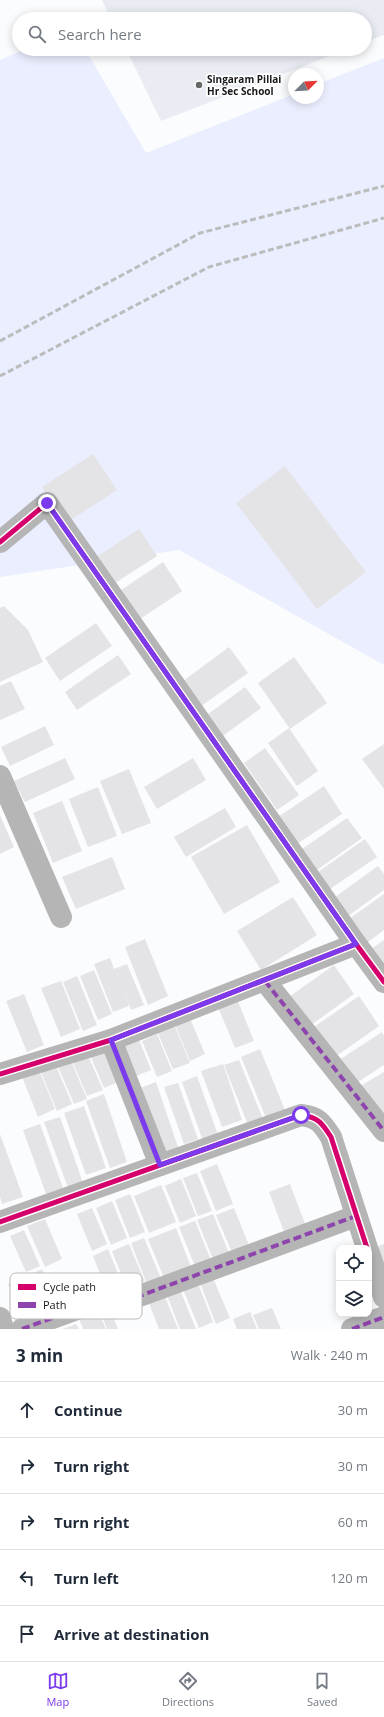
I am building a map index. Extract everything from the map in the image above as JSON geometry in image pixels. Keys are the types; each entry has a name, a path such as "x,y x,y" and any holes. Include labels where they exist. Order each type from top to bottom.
{"street":[{"path":"0,542 47,503 384,982"},
{"path":"0,776 61,917"},
{"path":"0,1074 111,1040 265,981 356,944"},
{"path":"265,981 384,1131"},
{"path":"111,1040 160,1165"},
{"path":"0,1222 301,1115 312,1117 323,1125 331,1137 366,1245"},
{"path":"142,1295 356,1216"},
{"path":"372,1262 384,1297"},
{"path":"352,1329 384,1317"},
{"path":"0,1318 3,1329"},
{"path":"22,1329 50,1319"}],"shaded area":[{"path":"102,0 384,0 384,35 372,39 372,12 108,12"},
{"path":"12,55 12,56 89,56 146,153 288,96 288,104 324,104 324,82 384,58 384,665 179,550 0,577 0,60"},
{"name":"Singaram Pillai Hr Sec School","path":"129,56 330,56 299,68 288,68 288,72 161,121"}],"building":[{"path":"93,454 117,490 66,523 42,487"},
{"path":"285,466 366,572 317,609 236,503"},
{"path":"139,529 157,556 109,587 92,560"},
{"path":"163,562 182,591 134,623 115,594"},
{"path":"4,606 28,630 43,662 0,682 0,608"},
{"path":"96,623 112,646 60,681 45,658"},
{"path":"229,647 248,673 197,709 179,684"},
{"path":"118,655 131,674 77,710 65,692"},
{"path":"294,657 327,703 290,729 258,683"},
{"path":"11,681 25,709 0,720 0,686"},
{"path":"245,687 261,708 216,741 200,720"},
{"path":"45,726 54,745 10,766 1,747"},
{"path":"289,728 318,771 297,786 268,743"},
{"path":"384,744 384,789 362,759"},
{"path":"265,748 299,795 277,810 244,763"},
{"path":"65,758 75,779 25,802 14,781"},
{"path":"193,758 206,780 157,809 144,787"},
{"path":"129,769 151,823 122,834 100,781"},
{"path":"324,786 342,814 297,844 278,817"},
{"path":"98,787 117,836 88,847 69,799"},
{"path":"62,801 82,851 53,863 33,813"},
{"path":"225,808 236,827 186,857 174,837"},
{"path":"0,815 14,847 0,854"},
{"path":"347,818 362,838 317,870 302,849"},
{"path":"247,825 280,882 224,914 191,857"},
{"path":"365,839 377,857 330,889 318,872"},
{"path":"112,857 125,889 76,909 62,877"},
{"path":"378,866 384,874 384,890 344,919 331,900"},
{"path":"384,894 384,930 364,945 346,921"},
{"path":"293,897 317,935 261,970 237,931"},
{"path":"145,939 168,996 148,1005 125,947"},
{"path":"384,940 384,974 368,951"},
{"path":"110,958 114,969 127,964 144,1005 131,1010 122,987 129,1006 113,1012 94,964"},
{"path":"334,965 354,994 307,1028 286,999"},
{"path":"94,970 112,1014 98,1020 80,976"},
{"path":"77,976 97,1025 83,1031 63,982"},
{"path":"61,981 80,1029 61,1037 41,988"},
{"path":"24,994 44,1045 27,1052 6,1001"},
{"path":"359,996 379,1026 332,1059 311,1029"},
{"path":"237,999 254,1041 235,1048 218,1007"},
{"path":"189,1016 205,1054 190,1061 174,1022"},
{"path":"174,1024 190,1063 173,1069 157,1031"},
{"path":"382,1032 384,1036 384,1065 352,1086 336,1062"},
{"path":"157,1034 172,1071 157,1077 142,1041"},
{"path":"138,1037 151,1070 129,1079 116,1046"},
{"path":"107,1048 121,1081 104,1088 90,1055"},
{"path":"260,1049 285,1110 266,1118 241,1057"},
{"path":"87,1053 103,1090 87,1096 72,1060"},
{"path":"70,1058 87,1099 74,1104 57,1064"},
{"path":"239,1060 263,1119 248,1125 224,1065"},
{"path":"54,1061 72,1104 57,1111 39,1067"},
{"path":"223,1064 242,1120 222,1127 201,1071"},
{"path":"38,1067 55,1109 38,1117 21,1074"},
{"path":"384,1072 384,1118 357,1088"},
{"path":"197,1076 218,1135 203,1141 182,1082"},
{"path":"156,1082 179,1150 159,1157 135,1090"},
{"path":"178,1083 198,1139 184,1144 164,1087"},
{"path":"104,1094 127,1162 110,1168 86,1101"},
{"path":"84,1106 106,1168 86,1175 64,1113"},
{"path":"60,1117 83,1183 68,1188 44,1122"},
{"path":"40,1124 63,1188 46,1194 23,1130"},
{"path":"0,1134 23,1197 2,1204 0,1197"},
{"path":"217,1164 233,1204 216,1211 200,1171"},
{"path":"197,1173 212,1211 198,1216 183,1178"},
{"path":"181,1179 196,1216 180,1223 165,1186"},
{"path":"290,1184 307,1229 286,1237 269,1192"},
{"path":"161,1185 176,1222 149,1233 134,1196"},
{"path":"130,1194 145,1232 130,1238 115,1200"},
{"path":"112,1201 127,1238 111,1245 96,1208"},
{"path":"92,1208 107,1244 92,1251 77,1214"},
{"path":"234,1208 250,1248 233,1255 216,1215"},
{"path":"213,1214 231,1258 215,1264 197,1220"},
{"path":"45,1219 62,1259 45,1267 27,1226"},
{"path":"195,1221 213,1265 197,1271 179,1227"},
{"path":"176,1228 193,1272 166,1283 148,1239"},
{"path":"24,1230 40,1266 26,1272 10,1236"},
{"path":"144,1238 162,1281 148,1287 131,1243"},
{"path":"129,1244 141,1273 121,1273 112,1251"},
{"path":"384,1244 384,1270 375,1247"},
{"path":"108,1249 118,1273 100,1273 93,1256"},
{"path":"42,1269 44,1273 33,1273"},
{"path":"142,1275 145,1282 142,1283"},
{"path":"213,1278 230,1318 216,1324 200,1283"},
{"path":"197,1281 213,1322 199,1328 182,1287"},
{"path":"179,1287 196,1329 180,1329 166,1293"},
{"path":"163,1292 178,1329 159,1329 147,1298"},
{"path":"272,1308 281,1329 259,1329 253,1315"},
{"path":"250,1312 257,1329 237,1329 233,1319"},
{"path":"23,1319 35,1319 25,1323"},
{"path":"79,1319 102,1319 106,1329 83,1329"},
{"path":"103,1319 114,1319 118,1329 107,1329"},
{"path":"76,1324 79,1329 63,1329"}],"railway":[{"path":"0,341 200,233 384,186"},
{"path":"0,376 209,267 384,218"}],"marked path":[{"path":"265,981 384,1131"},
{"path":"142,1295 356,1216"},
{"path":"352,1329 384,1317"},
{"path":"22,1329 50,1319"}],"cycle path":[{"path":"0,542 47,503 384,982"},
{"path":"0,1074 111,1040 356,944"},
{"path":"0,1222 301,1115 316,1119 331,1137 366,1245"}],"place":[{"name":"Singaram Pillai Hr Sec School","path":"199,85"}],"route":[{"path":"47,503 356,944 265,981 111,1040 160,1165 301,1115"}]}
